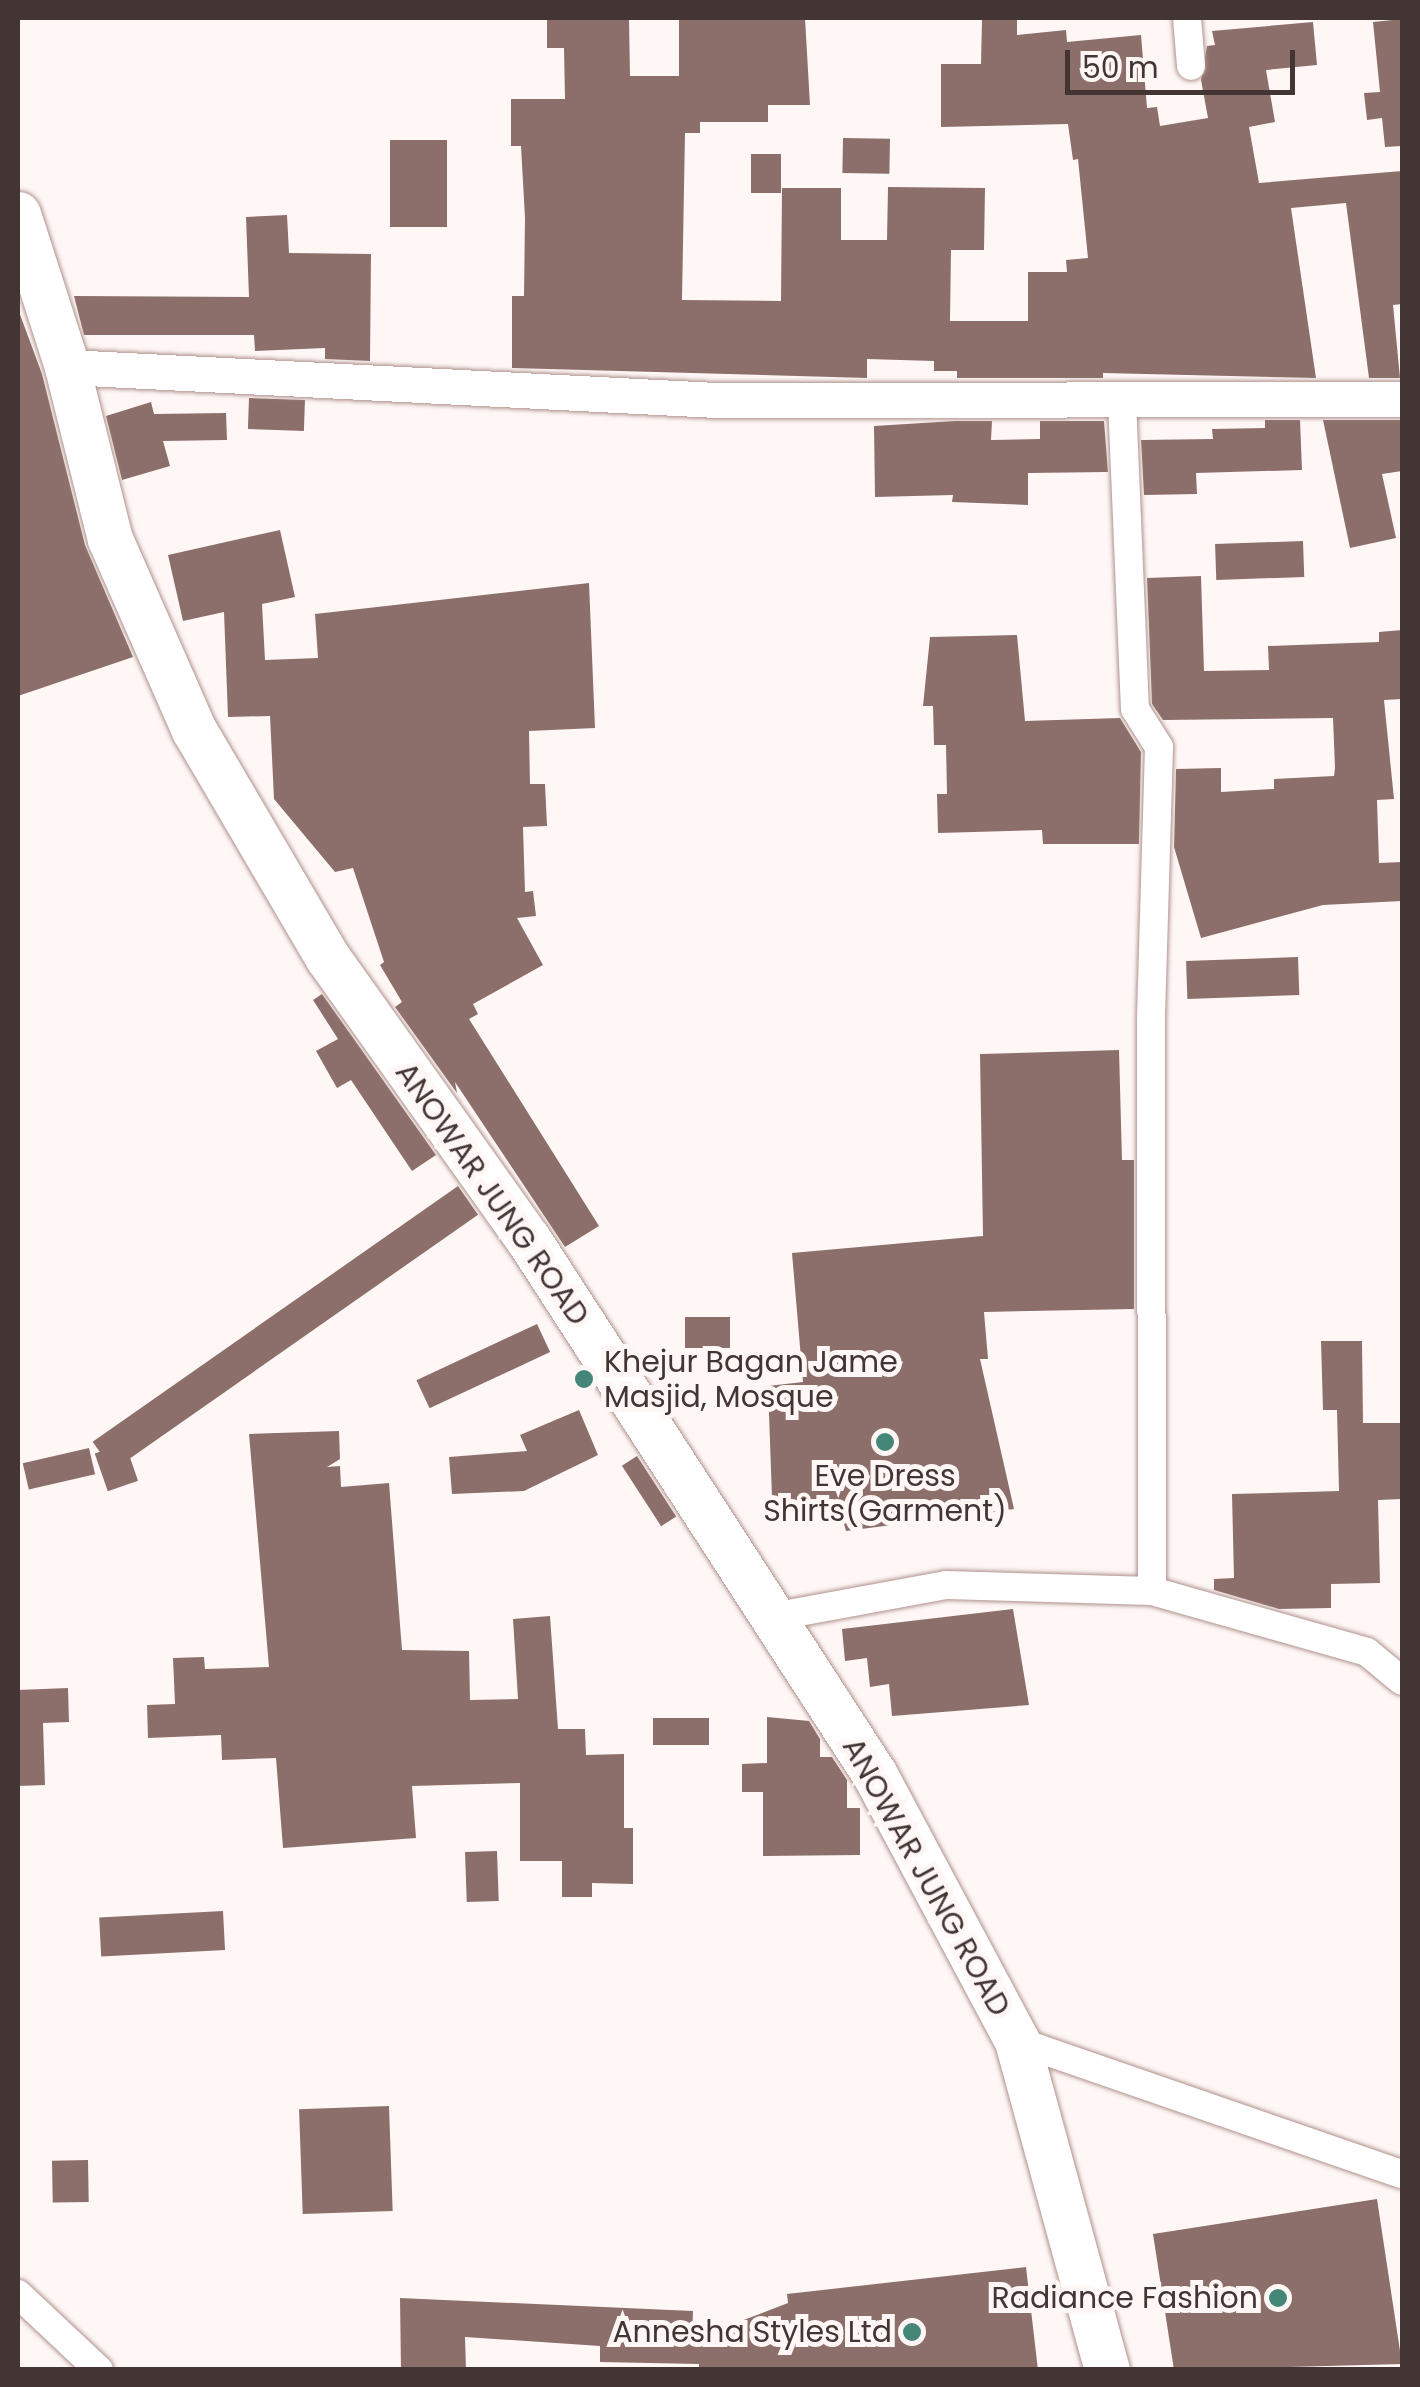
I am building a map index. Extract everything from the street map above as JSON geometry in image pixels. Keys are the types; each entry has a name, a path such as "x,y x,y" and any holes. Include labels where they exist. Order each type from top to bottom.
{"highway":[{"name":"ANOWAR JUNG ROAD","path":"19,221 66,368 110,539 194,730 328,958 528,1239 875,1775 1017,2041 1107,2370"}],"street":[{"path":"1187,18 1191,66"},
{"path":"66,368 717,400 1402,399"},
{"path":"1122,400 1135,709 1158,747 1151,1022 1152,1592"},
{"path":"772,1617 946,1584 1152,1592 1368,1652 1402,1681"},
{"path":"1017,2041 1402,2174"},
{"path":"18,2294 99,2370"}],"building":[{"path":"547,18 629,18 630,76 679,76 679,18 805,18 810,105 768,105 768,122 700,122 700,133 685,133 682,300 781,301 782,188 841,188 841,240 887,240 888,187 985,188 984,250 951,250 950,321 1028,321 1028,272 1067,272 1066,260 1088,258 1078,159 1073,160 1068,124 941,127 941,64 981,64 982,20 1017,20 1017,35 1066,30 1067,42 1141,35 1147,108 1157,107 1160,126 1208,118 1201,80 1207,46 1215,45 1212,31 1313,22 1317,65 1266,70 1275,122 1249,127 1259,183 1402,171 1402,304 1393,305 1400,378 1369,378 1346,203 1291,208 1316,378 1103,373 1103,378 957,378 957,371 934,371 934,361 867,359 867,378 512,368 512,296 524,296 525,218 521,146 511,146 511,99 565,99 564,48 547,48"},
{"path":"1402,19 1402,146 1385,147 1382,118 1367,120 1364,93 1380,92 1373,22"},
{"path":"843,138 890,139 889,174 842,173"},
{"path":"390,140 447,140 447,227 390,227"},
{"path":"751,154 781,154 781,193 751,193"},
{"path":"287,215 289,253 371,254 370,361 325,359 325,348 255,351 254,335 84,335 74,296 249,297 246,217"},
{"path":"18,309 42,374 85,545 133,657 18,696"},
{"path":"249,398 305,400 304,431 248,429"},
{"path":"151,402 154,414 226,413 227,440 163,441 170,466 122,480 106,416"},
{"path":"1265,420 1300,420 1302,470 1196,473 1197,494 1144,495 1141,440 1213,439 1212,429 1265,428"},
{"path":"1323,420 1402,420 1402,471 1382,474 1396,538 1350,548"},
{"path":"992,421 991,440 1040,439 1040,421 1104,421 1108,472 1028,473 1028,505 952,502 953,495 875,497 874,426"},
{"path":"280,530 295,597 262,604 265,660 318,658 315,614 589,583 595,728 529,731 530,784 545,784 547,826 523,827 525,892 533,891 536,916 517,918 543,965 473,1004 478,1014 469,1019 599,1226 565,1247 455,1082 457,1093 395,1007 402,1002 380,965 384,962 353,868 335,872 274,799 270,716 228,717 224,612 183,621 168,555"},
{"path":"1303,541 1304,577 1216,580 1215,544"},
{"path":"1201,576 1204,671 1269,670 1268,646 1379,642 1379,632 1402,630 1402,699 1384,700 1394,799 1377,800 1379,863 1402,862 1402,901 1323,905 1201,938 1174,847 1176,769 1221,768 1221,792 1274,789 1274,779 1334,776 1335,768 1333,718 1163,720 1152,704 1147,578"},
{"path":"1017,635 1025,721 1120,718 1141,752 1139,844 1043,844 1042,830 938,833 937,794 947,794 946,745 934,745 933,706 923,706 930,637"},
{"path":"1298,957 1299,995 1187,999 1186,961"},
{"path":"322,994 436,1155 412,1171 351,1080 337,1088 316,1051 338,1039 313,1000"},
{"path":"1119,1050 1122,1160 1134,1160 1134,1309 984,1312 988,1359 980,1359 1014,1509 846,1531 842,1517 820,1520 772,1498 768,1386 803,1382 792,1253 983,1236 980,1054"},
{"path":"458,1186 478,1215 113,1470 93,1442"},
{"path":"685,1317 730,1317 730,1348 685,1348"},
{"path":"537,1324 550,1352 430,1408 416,1380"},
{"path":"1321,1341 1362,1341 1363,1423 1402,1423 1402,1499 1378,1500 1380,1583 1331,1584 1331,1608 1279,1609 1214,1590 1214,1579 1234,1578 1232,1494 1339,1491 1337,1410 1323,1410"},
{"path":"579,1410 598,1455 524,1491 452,1494 449,1457 527,1451 520,1435"},
{"path":"339,1431 340,1459 327,1467 340,1466 341,1487 389,1483 402,1650 469,1651 470,1700 518,1699 513,1619 550,1616 558,1729 585,1729 586,1755 624,1754 624,1828 633,1828 633,1884 592,1883 592,1897 562,1897 562,1861 520,1861 520,1783 412,1786 416,1838 283,1848 276,1758 222,1760 221,1735 148,1738 147,1705 175,1704 173,1658 204,1657 205,1669 269,1667 249,1434"},
{"path":"125,1443 138,1481 108,1491 95,1453"},
{"path":"89,1448 95,1474 29,1490 23,1463"},
{"path":"637,1456 676,1516 661,1526 622,1466"},
{"path":"1013,1609 1029,1705 892,1716 889,1684 870,1687 867,1658 845,1661 842,1629"},
{"path":"68,1688 69,1722 43,1723 45,1785 18,1786 18,1690"},
{"path":"767,1717 809,1721 820,1739 820,1757 832,1757 847,1780 847,1808 860,1808 860,1855 763,1856 763,1792 742,1792 742,1764 767,1763"},
{"path":"653,1718 709,1718 709,1745 653,1745"},
{"path":"497,1851 499,1901 467,1902 465,1852"},
{"path":"223,1911 225,1950 101,1956 99,1917"},
{"path":"389,2106 393,2211 303,2214 299,2109"},
{"path":"88,2160 89,2202 53,2203 52,2161"},
{"name":"Radiance Fashion","path":"1377,2199 1402,2364 1174,2370 1153,2234"},
{"path":"1026,2267 1038,2370 699,2370 699,2364 600,2362 600,2346 465,2337 466,2370 401,2370 400,2298 693,2311 692,2340 788,2303 787,2294"}],"place":[{"name":"Khejur Bagan Jame Masjid, Mosque","path":"584,1379"},
{"name":"Eve Dress Shirts(Garment)","path":"885,1442"},
{"name":"Radiance Fashion","path":"1278,2298"},
{"name":"Annesha Styles Ltd","path":"912,2332"}]}
